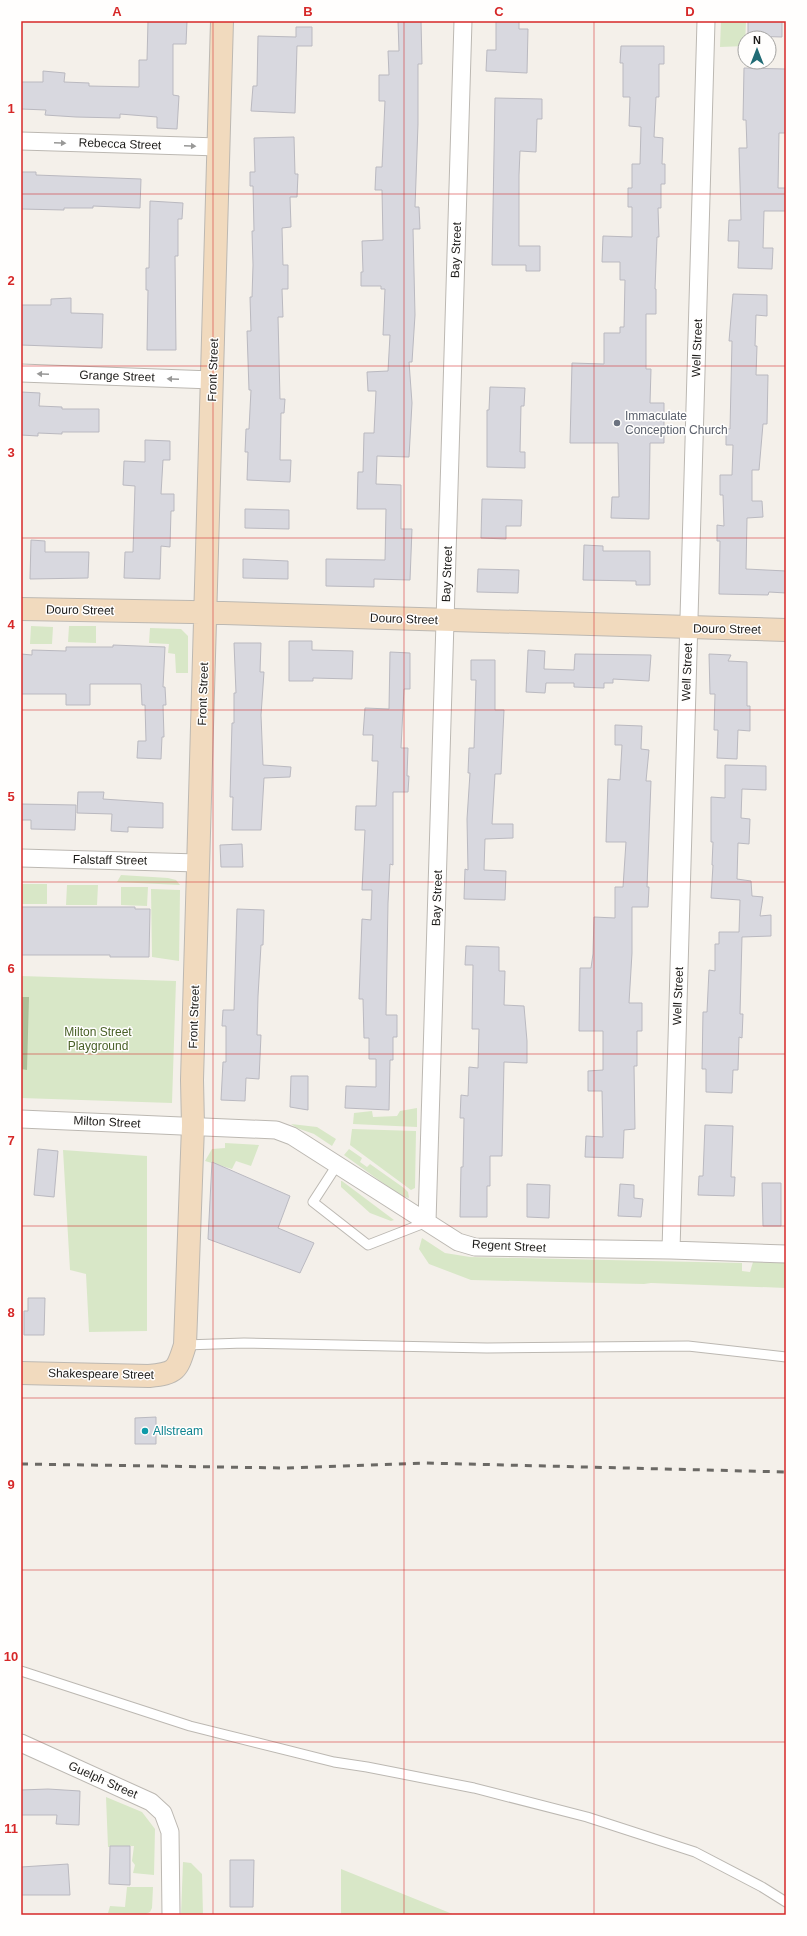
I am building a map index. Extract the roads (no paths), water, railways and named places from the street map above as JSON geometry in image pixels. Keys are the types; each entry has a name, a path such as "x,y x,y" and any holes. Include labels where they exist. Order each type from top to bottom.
{"street":[{"name":"Front Street","path":"182,1355 192,1126 191,1111 222,21"},
{"name":"Bay Street","path":"427,1222 463,21"},
{"name":"Well Street","path":"671,1250 706,21"},
{"name":"Rebecca Street","path":"21,141 219,147"},
{"name":"Grange Street","path":"21,373 212,380"},
{"name":"Douro Street","path":"21,609 786,630"},
{"name":"Falstaff Street","path":"21,858 198,863"},
{"name":"Milton Street","path":"21,1119 192,1126"},
{"name":"Regent Street","path":"192,1126 276,1130 292,1136 458,1242 475,1247 671,1250 786,1254"},
{"name":"Shakespeare Street","path":"21,1373 149,1376 168,1374 182,1355"},
{"name":"Guelph Street","path":"21,1743 151,1802 163,1813 170,1832 171,1915"}],"lane":[{"path":"337,1165 313,1202 368,1245 427,1222"},
{"path":"182,1355 244,1343 487,1348 688,1346 786,1357"},
{"path":"21,1671 190,1726 334,1762 367,1766 474,1788 587,1817 695,1852 762,1887 786,1902"}],"railway":[{"path":"21,1464 286,1468 425,1463 786,1472"}],"place":[{"name":"Immaculate Conception Church","path":"617,423"},
{"name":"Allstream","path":"145,1431"}],"park label":[{"name":"Milton Street Playground","path":"98,1039"}]}
